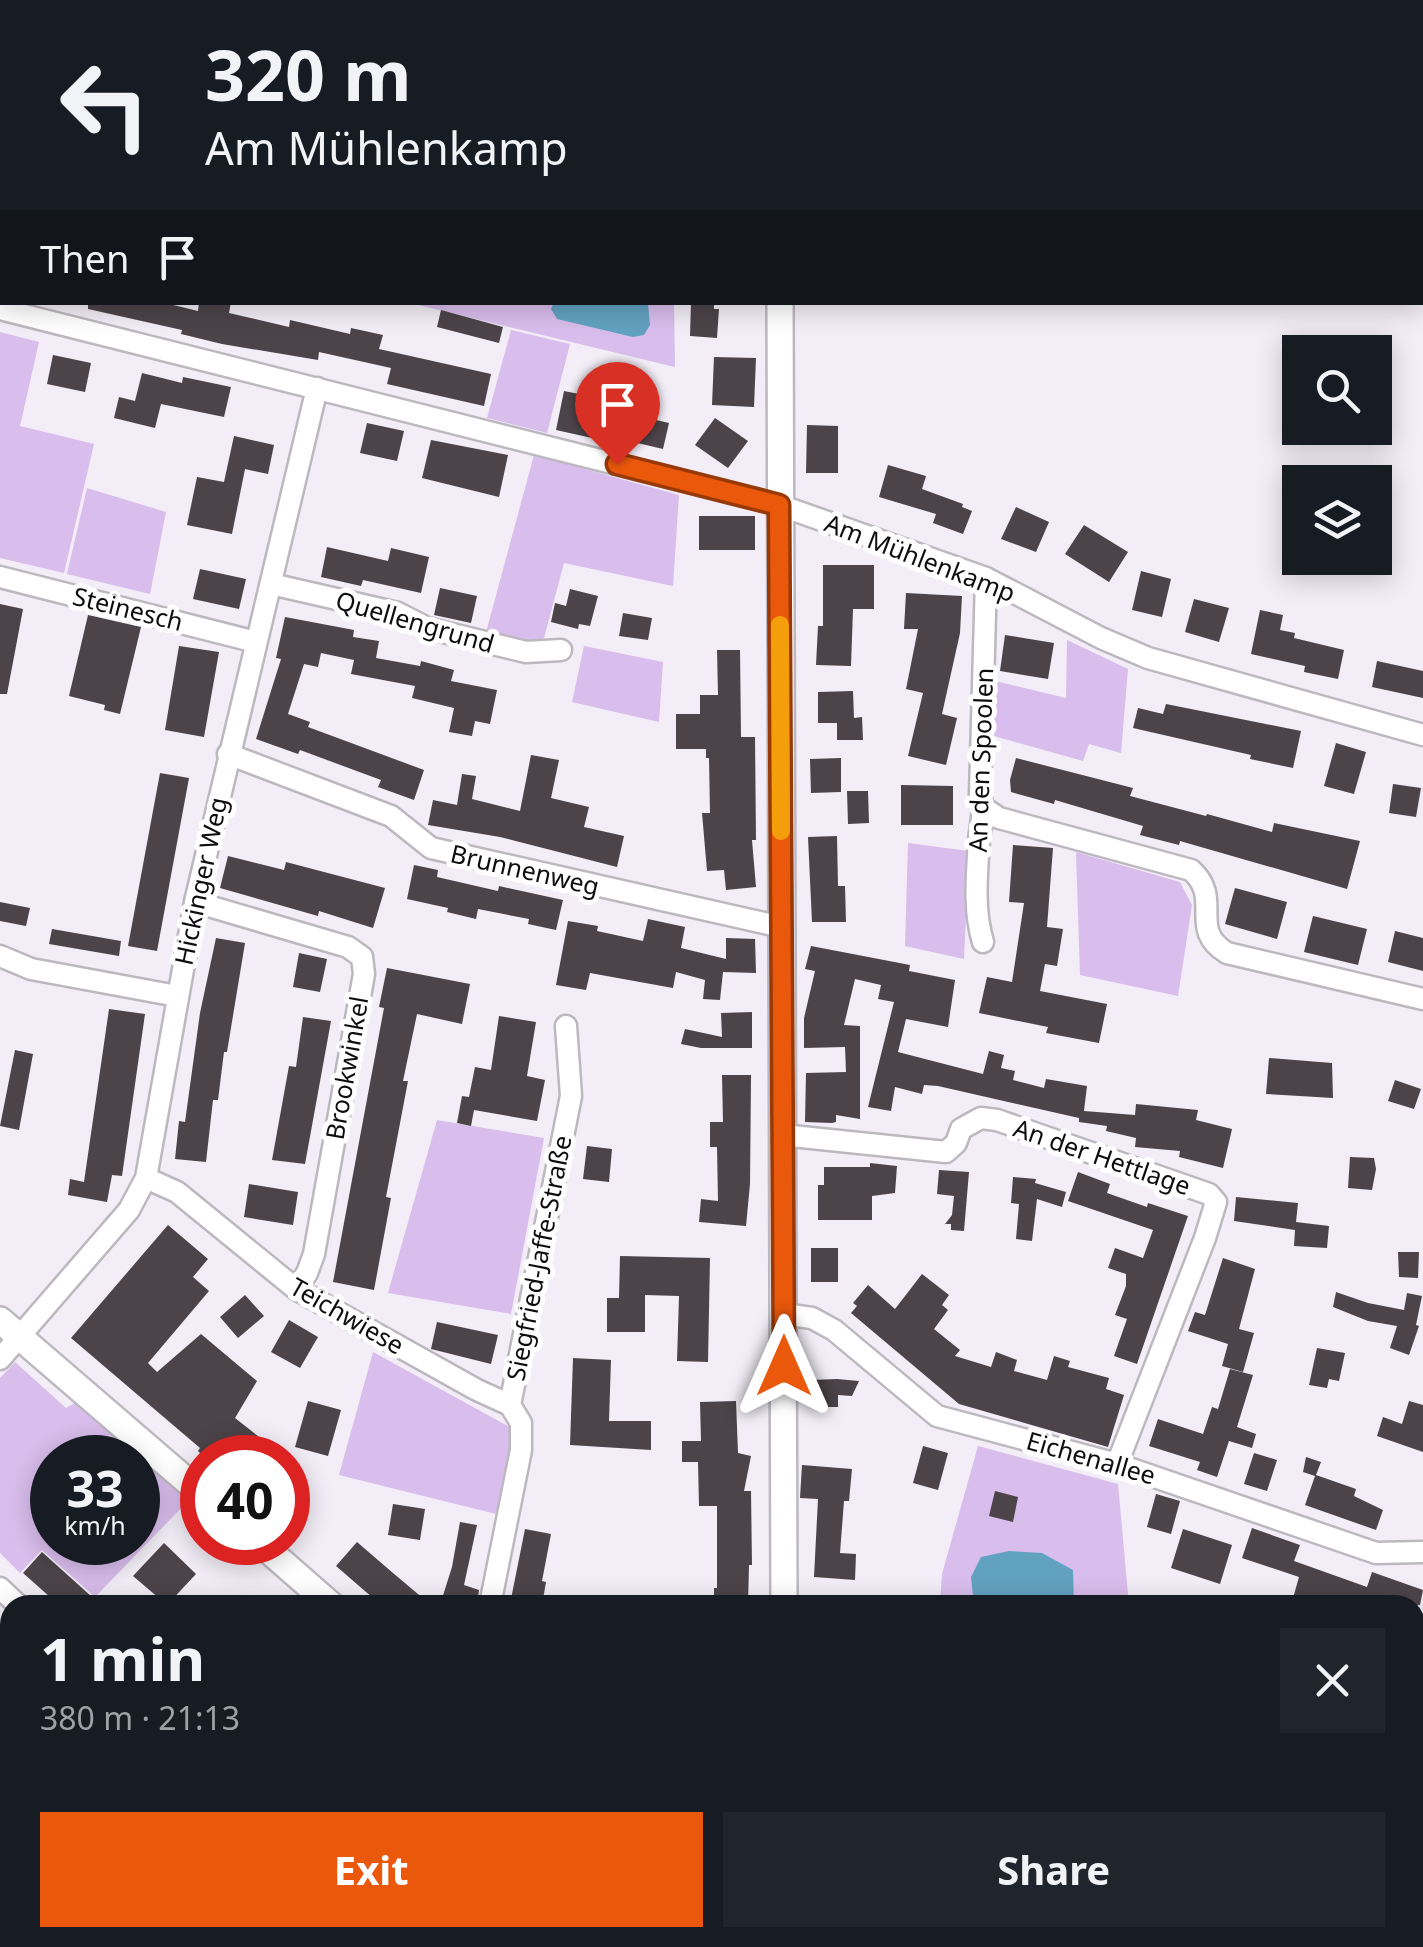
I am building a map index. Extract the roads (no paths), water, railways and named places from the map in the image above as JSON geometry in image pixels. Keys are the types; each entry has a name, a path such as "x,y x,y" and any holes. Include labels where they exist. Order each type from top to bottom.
{"street":[{"path":"780,305 784,1595"},
{"name":"Am Mühlenkamp","path":"0,309 779,505 986,578 1100,638 1148,658 1423,735"},
{"name":"Hickinger Weg","path":"0,1359 10,1328 129,1210 146,1178 195,902 317,388"},
{"name":"Steinesch","path":"0,578 256,642"},
{"name":"An den Spoolen","path":"983,942 976,918 984,808 980,794 986,578"},
{"name":"Quellengrund","path":"271,584 398,613 426,628 526,652 561,650"},
{"name":"Brunnenweg","path":"228,754 391,816 430,848 782,926"},
{"path":"984,808 999,818 1190,870 1202,880 1207,894 1207,929 1212,944 1227,953 1423,999"},
{"name":"Brookwinkel","path":"195,902 348,947 362,957 364,974 314,1254 296,1290"},
{"path":"0,956 31,969 177,996"},
{"name":"Siegfried-Jaffe-Straße","path":"492,1595 521,1450 520,1423 510,1405 571,1096 566,1026"},
{"name":"An der Hettlage","path":"782,1135 946,1152 956,1143 961,1129 982,1118 1210,1194 1216,1202 1205,1238 1117,1464"},
{"name":"Teichwiese","path":"146,1178 178,1192 296,1290 510,1405"},
{"name":"Eichenallee","path":"783,1314 812,1318 834,1330 937,1416 1117,1464 1376,1553 1423,1552"},
{"path":"10,1328 180,1475"},
{"path":"285,1565 319,1595"}],"water":[{"path":"553,305 648,305 650,325 644,335 633,337 557,319"},
{"path":"1009,1551 1042,1553 1073,1570 1074,1595 973,1595 971,1577 981,1557"}]}
